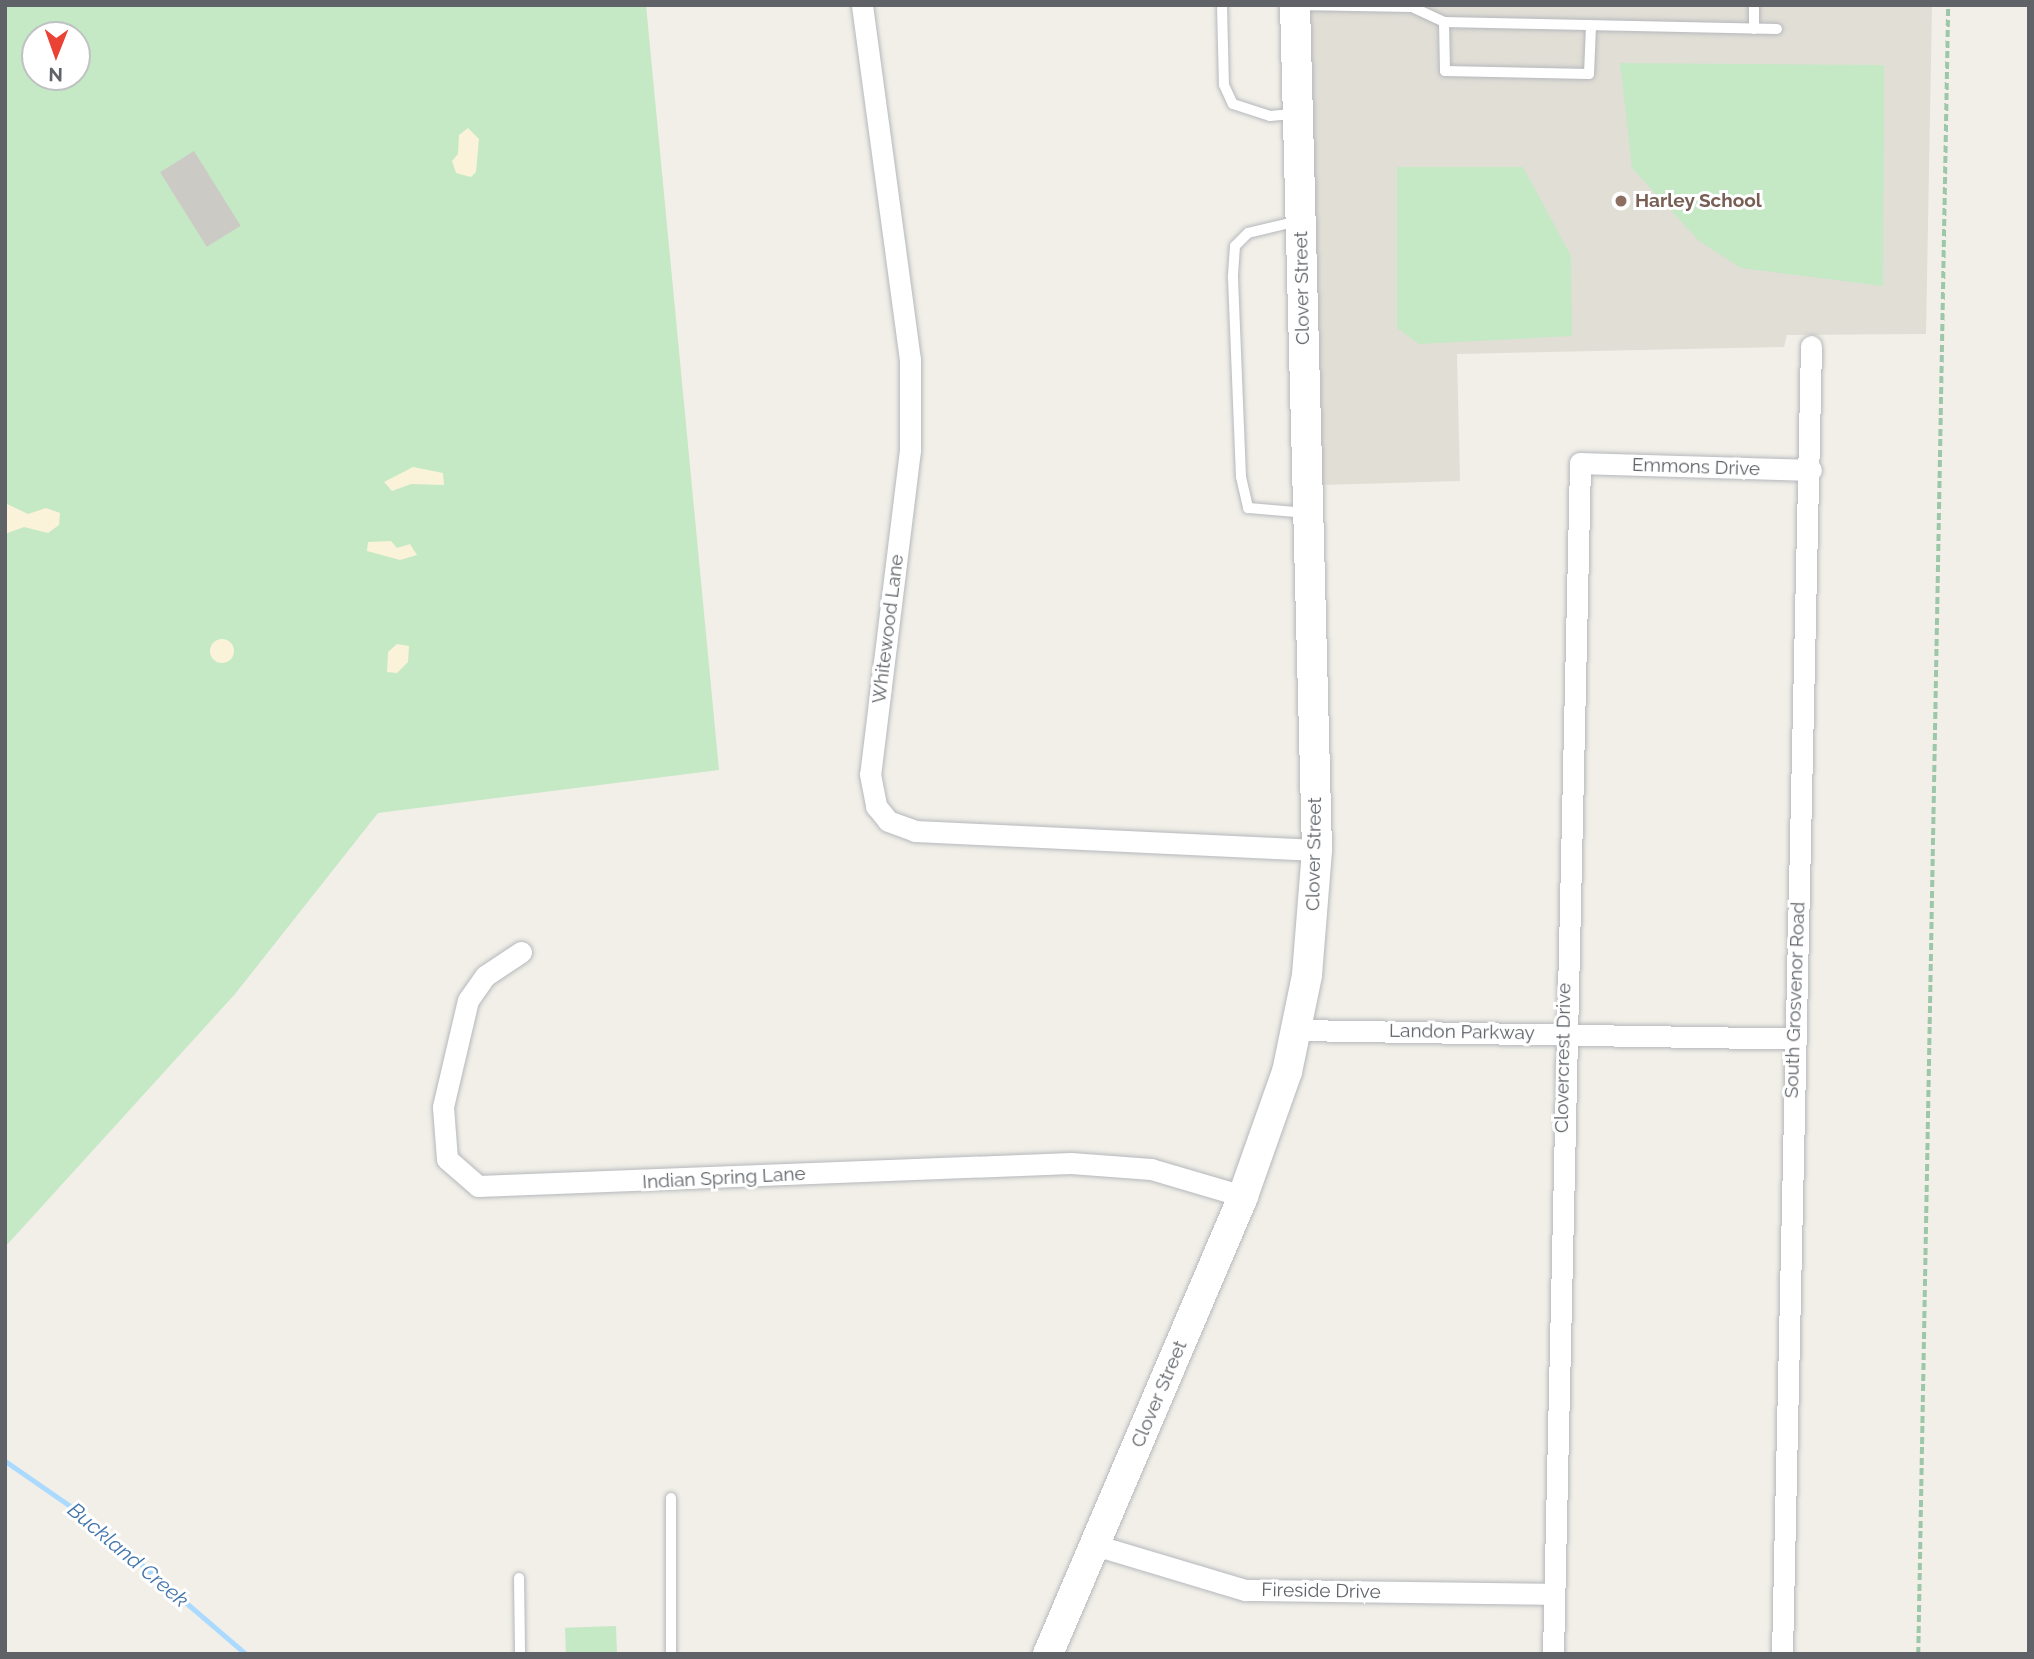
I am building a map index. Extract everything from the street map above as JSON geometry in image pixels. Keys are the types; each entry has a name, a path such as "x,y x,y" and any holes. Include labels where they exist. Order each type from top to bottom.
{"main road":[{"name":"Clover Street","path":"1048,1654 1243,1196 1298,1030 1317,850 1295,5"}],"street":[{"name":"Whitewood Lane","path":"862,5 910,359 910,450 870,774 876,806 888,821 915,831 1317,850"},
{"name":"South Grosvenor Road","path":"1782,1654 1793,1039 1811,470 1811,345"},
{"name":"Emmons Drive","path":"1580,463 1811,470"},
{"name":"Clovercrest Drive","path":"1553,1654 1563,1034 1580,463"},
{"name":"Indian Spring Lane","path":"521,952 485,976 468,1000 443,1107 447,1159 478,1186 1071,1163 1151,1169 1243,1196"},
{"name":"Landon Parkway","path":"1298,1030 1793,1039"},
{"name":"Fireside Drive","path":"1095,1545 1245,1590 1554,1594"}],"lane":[{"path":"1222,5 1224,85 1233,104 1269,116 1298,114"},
{"path":"1295,5 1410,6 1444,22 1777,29"},
{"path":"1754,5 1754,29"},
{"path":"1444,22 1445,71 1589,74 1591,26"},
{"path":"1301,221 1248,233 1235,246 1233,278 1241,477 1248,508 1308,513"},
{"path":"671,1498 671,1654"},
{"path":"519,1578 520,1654"}],"path":[{"path":"1918,1654 1948,5"}],"shaded area":[{"name":"Harley School","path":"1309,5 1932,5 1926,334 1787,335 1784,347 1457,354 1460,481 1322,485"}],"green space":[{"path":"5,5 646,5 719,770 378,813 235,994 5,1247"},
{"path":"1620,63 1884,65 1883,286 1741,268 1699,241 1632,168"},
{"path":"1397,167 1523,167 1571,256 1572,336 1419,344 1397,328"},
{"path":"616,1626 617,1654 566,1654 565,1628"}],"sand":[{"path":"468,128 479,139 476,172 471,177 456,173 452,161 458,154 459,135"},
{"path":"413,467 443,473 444,485 411,484 392,491 384,482"},
{"path":"5,503 28,514 46,508 60,513 59,525 48,533 24,527 5,534"},
{"path":"391,541 397,548 410,544 417,555 400,560 367,551 368,542"},
{"path":"222,639 233,646 234,651 227,662 222,663 211,656 210,651 217,640"},
{"path":"397,644 409,646 408,662 397,673 387,672 388,652"}],"building":[{"path":"194,151 241,226 207,247 160,172"}],"waterway":[{"name":"Buckland Creek","path":"5,1461 86,1517 246,1654"}],"place":[{"name":"Harley School","path":"1621,201"}]}
